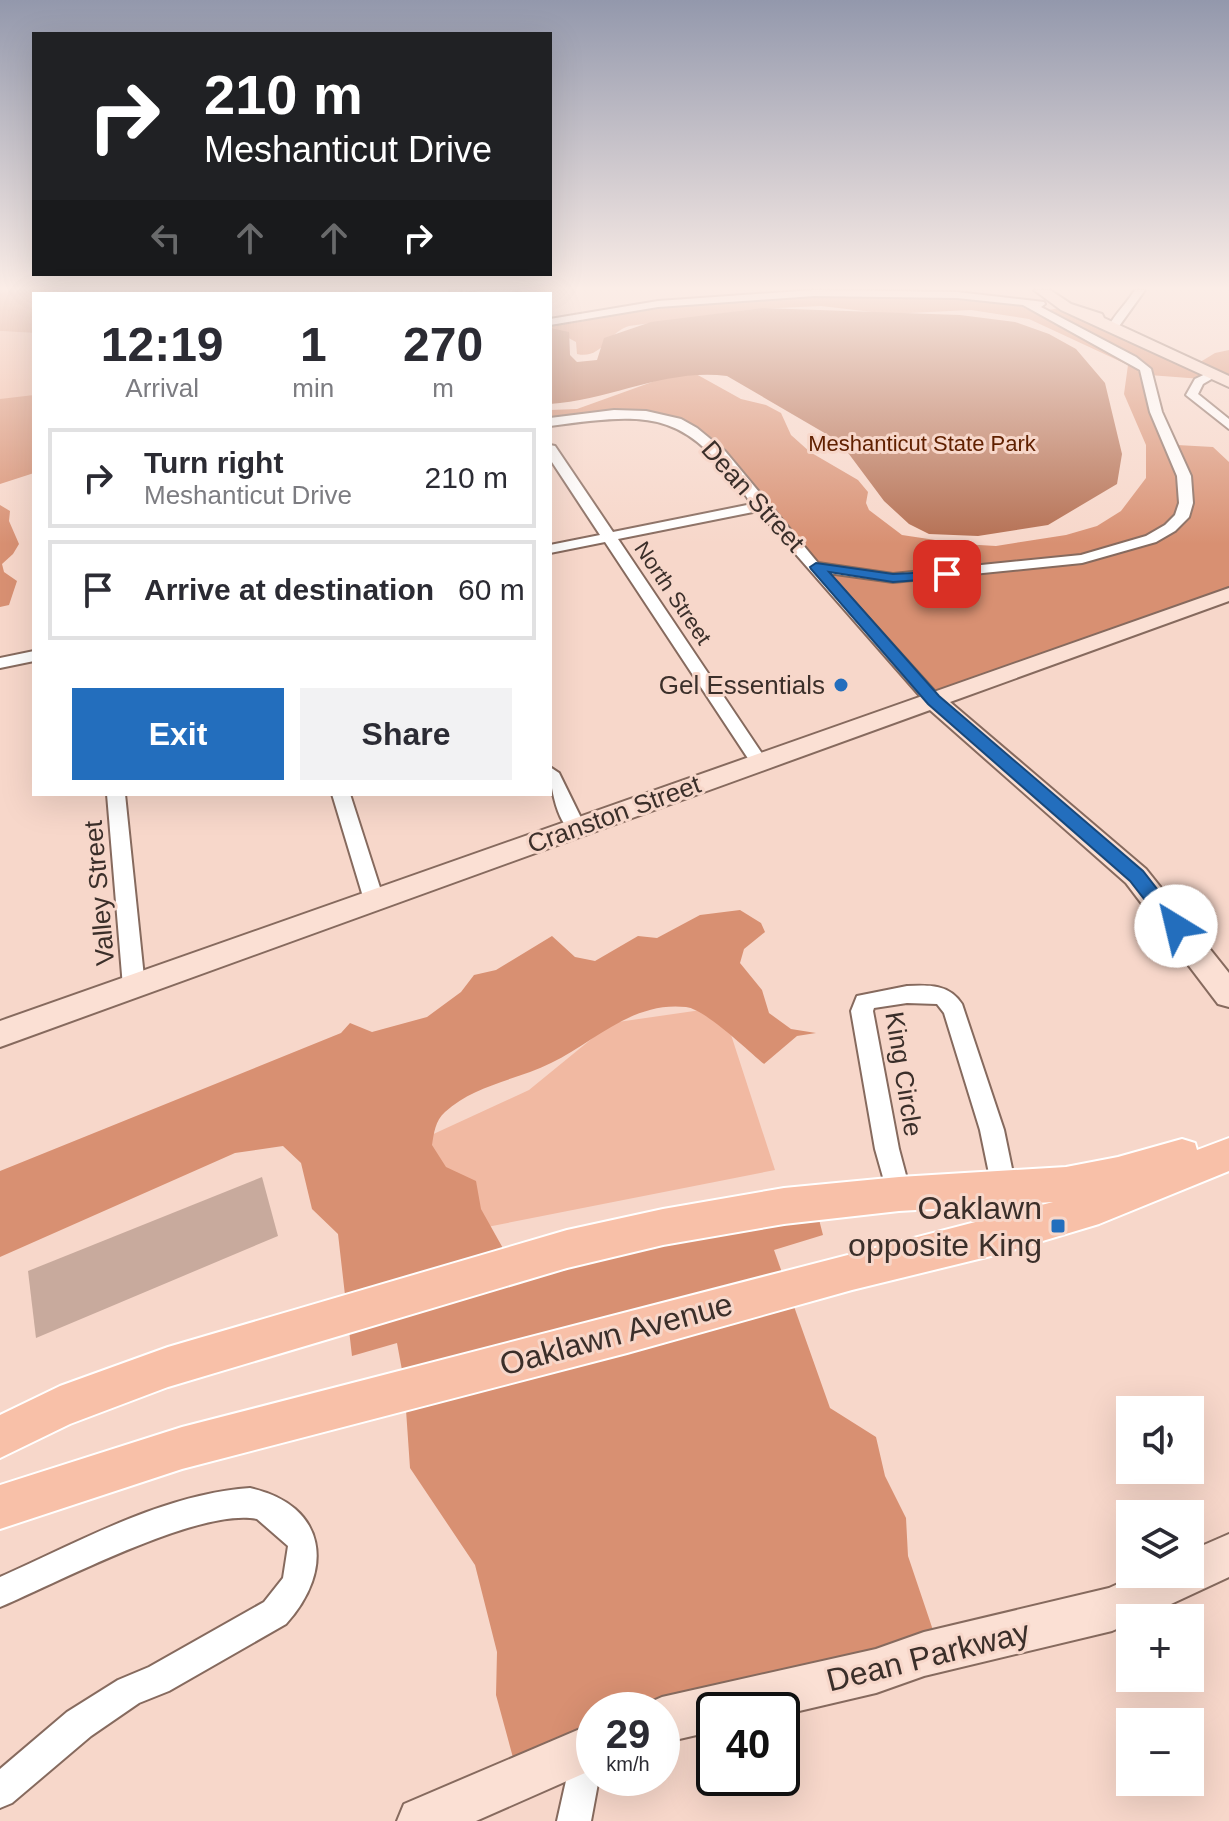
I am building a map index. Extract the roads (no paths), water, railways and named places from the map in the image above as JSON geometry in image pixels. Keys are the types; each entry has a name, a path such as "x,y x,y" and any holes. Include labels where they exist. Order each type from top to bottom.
{"main road":[{"path":"0,1437 60,1407 168,1367 567,1249 709,1217 899,1194 1040,1187 1118,1174 1229,1140"},
{"name":"Oaklawn Avenue","path":"0,1507 182,1448 627,1333 852,1271 999,1236 1099,1206 1229,1154"}],"street":[{"path":"816,567 893,578 1082,559 1151,539 1170,528 1182,517 1186,503 1184,476 1156,412 1147,375"},
{"path":"1221,378 1200,380 1193,387 1192,395 1229,425"},
{"name":"Dean Street","path":"552,422 629,414 668,419 695,432 729,464 761,506 933,700 1136,876 1229,995"},
{"name":"North Street","path":"552,452 759,762"},
{"path":"552,549 761,506"},
{"name":"Cranston Street","path":"0,1034 1229,594"},
{"path":"0,663 32,656"},
{"path":"552,777 577,828"},
{"name":"Valley Street","path":"116,796 134,987"},
{"path":"342,796 374,900"},
{"name":"King Circle","path":"899,1194 887,1149 862,1011 865,1002 875,998 937,995 947,1000 954,1010 992,1130 1004,1188"},
{"path":"0,1592 160,1524 227,1503 252,1503 285,1518 303,1542 301,1577 289,1599 275,1613 158,1680 129,1691 79,1724 0,1791"},
{"name":"Dean Parkway","path":"1204,1567 1229,1555"},
{"name":"Dean Parkway","path":"680,1716 876,1671 924,1654 1112,1609 1158,1588"},
{"path":"421,1821 576,1754"},
{"path":"574,1821 580,1796"}],"place":[{"name":"Gel Essentials","path":"841,685"},
{"name":"Oaklawn opposite King","path":"1058,1226"}],"park label":[{"name":"Meshanticut State Park","path":"922,443"}]}
